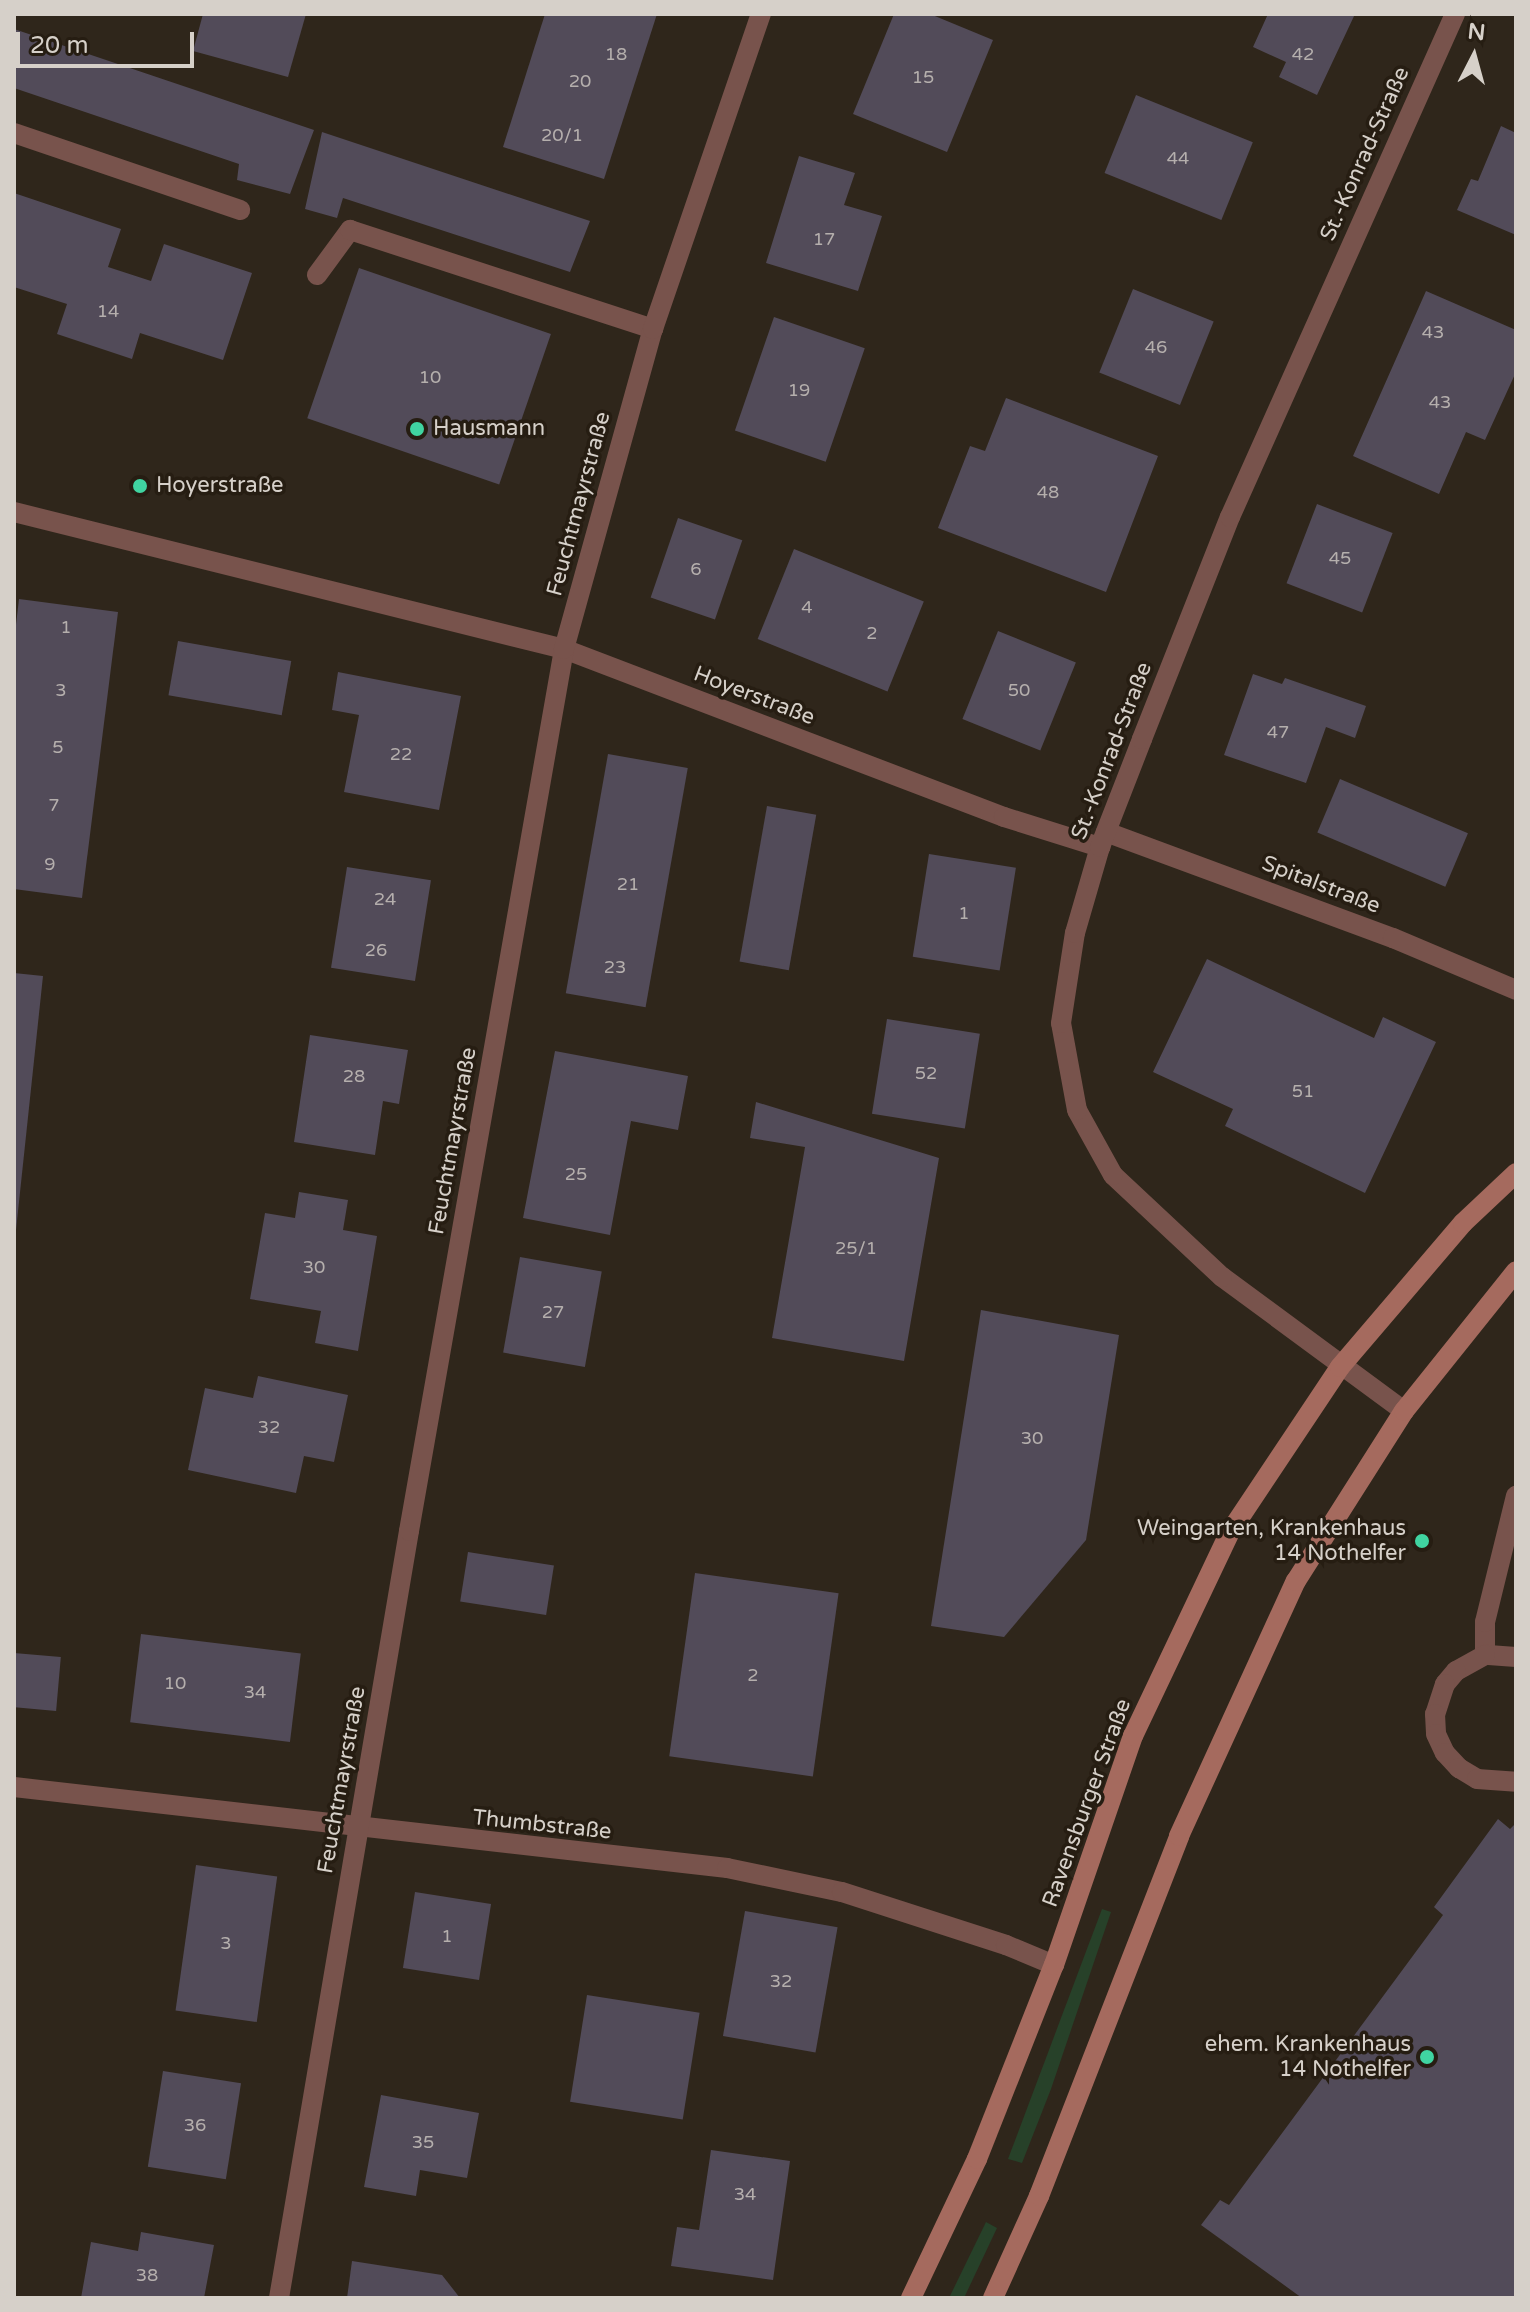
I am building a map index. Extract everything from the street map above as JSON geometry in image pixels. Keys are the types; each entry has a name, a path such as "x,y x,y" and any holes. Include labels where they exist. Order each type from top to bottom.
{"main road":[{"name":"Ravensburger Straße","path":"911,2298 977,2159 1054,1965 1133,1736 1230,1532 1340,1367 1463,1223 1516,1173"},
{"path":"993,2298 1039,2196 1179,1836 1248,1679 1296,1581 1404,1411 1516,1271"}],"street":[{"name":"Feuchtmayrstraße","path":"279,2298 357,1828 564,649 653,329 761,14"},
{"name":"St.-Konrad-Straße","path":"1404,1411 1340,1367 1222,1277 1113,1175 1077,1110 1061,1023 1075,933 1103,839 1230,517 1455,14"},
{"path":"14,133 240,210"},
{"path":"317,275 350,230 653,329"},
{"name":"Hoyerstraße","path":"14,512 564,649 1004,817 1103,839"},
{"name":"Spitalstraße","path":"1103,839 1393,938 1516,990"},
{"path":"1485,1655 1485,1622 1516,1496"},
{"path":"1516,1657 1485,1655 1456,1671 1445,1684 1435,1714 1436,1734 1445,1753 1477,1779 1516,1782"},
{"name":"Thumbstraße","path":"14,1787 727,1868 842,1892 1006,1945 1054,1965"}],"green space":[{"path":"1102,1909 1111,1912 1051,2089 1022,2163 1008,2159"},
{"path":"986,2222 997,2228 964,2298 949,2298"}],"building":[{"path":"203,14 306,14 288,77 193,51"},
{"path":"545,14 657,14 604,179 503,147"},
{"path":"894,14 930,14 993,40 947,152 853,114"},
{"path":"1268,14 1355,14 1317,95 1279,77 1286,62 1253,47"},
{"path":"14,29 314,130 290,194 237,180 239,164 14,88"},
{"path":"1136,95 1253,142 1221,220 1105,173"},
{"path":"1501,126 1516,133 1516,235 1457,210 1471,179 1478,181"},
{"path":"322,132 590,221 570,272 343,198 337,218 305,209"},
{"path":"799,156 855,173 844,205 882,216 858,291 766,263"},
{"path":"14,193 121,229 108,267 151,281 164,244 252,273 223,360 140,333 132,359 57,334 67,304 14,287"},
{"path":"359,268 551,334 499,484 307,418"},
{"path":"1133,289 1214,322 1180,405 1099,372"},
{"path":"1426,291 1516,330 1516,372 1485,440 1466,432 1439,494 1353,456"},
{"path":"774,317 865,348 826,462 735,430"},
{"path":"1006,398 1158,456 1106,592 938,528 970,446 985,451"},
{"path":"1317,504 1393,533 1362,612 1287,583"},
{"path":"678,518 742,540 715,620 651,597"},
{"path":"794,549 924,601 887,691 758,639"},
{"path":"19,599 118,612 82,898 14,889 14,642"},
{"path":"998,631 1076,662 1040,751 962,719"},
{"path":"178,641 291,661 282,715 168,695"},
{"path":"338,672 461,696 439,810 344,792 359,715 332,710"},
{"path":"1253,674 1282,684 1285,678 1366,706 1355,738 1326,727 1306,783 1224,755"},
{"path":"608,754 688,768 646,1007 566,993"},
{"path":"1340,779 1468,833 1445,887 1317,832"},
{"path":"767,806 816,815 789,970 740,962"},
{"path":"929,854 1016,868 1000,970 913,957"},
{"path":"347,867 431,880 415,981 331,968"},
{"path":"1207,959 1374,1038 1383,1017 1436,1042 1365,1193 1225,1126 1233,1109 1153,1072"},
{"path":"14,973 43,976 16,1230 14,1230"},
{"path":"887,1019 980,1034 965,1129 872,1114"},
{"path":"310,1035 408,1050 399,1104 383,1101 375,1155 294,1142"},
{"path":"555,1051 688,1076 678,1130 631,1121 610,1235 523,1218"},
{"path":"756,1102 939,1158 904,1361 772,1338 805,1147 750,1138"},
{"path":"299,1192 348,1200 343,1230 377,1236 358,1351 315,1343 321,1311 250,1299 265,1213 295,1218"},
{"path":"520,1257 602,1271 585,1367 503,1353"},
{"path":"981,1310 1119,1335 1086,1540 1004,1637 931,1626"},
{"path":"258,1376 348,1395 334,1462 304,1456 296,1493 188,1470 205,1388 253,1398"},
{"path":"468,1552 554,1566 546,1615 460,1601"},
{"path":"695,1573 839,1593 813,1776 669,1756"},
{"path":"141,1634 301,1654 290,1742 130,1722"},
{"path":"14,1653 61,1657 56,1711 14,1707"},
{"name":"ehem. Krankenhaus 14 Nothelfer","path":"1498,1819 1510,1829 1516,1823 1516,2298 1302,2298 1201,2225 1220,2200 1229,2205 1443,1915 1434,1907"},
{"path":"196,1865 277,1876 257,2022 176,2011"},
{"path":"415,1892 491,1904 479,1980 403,1968"},
{"path":"745,1911 838,1927 816,2052 723,2036"},
{"path":"587,1995 700,2013 683,2120 570,2102"},
{"path":"163,2071 241,2083 226,2179 148,2167"},
{"path":"381,2095 479,2113 467,2178 420,2170 416,2196 364,2187"},
{"path":"711,2150 790,2161 773,2280 671,2266 677,2227 699,2230"},
{"path":"141,2232 214,2245 204,2298 81,2298 91,2242 138,2251"},
{"path":"352,2261 442,2275 460,2298 347,2298"}],"place":[{"name":"Hausmann","path":"417,429"},
{"name":"Hoyerstraße","path":"140,486"},
{"name":"Weingarten, Krankenhaus 14 Nothelfer","path":"1422,1541"},
{"name":"ehem. Krankenhaus 14 Nothelfer","path":"1427,2057"}]}
